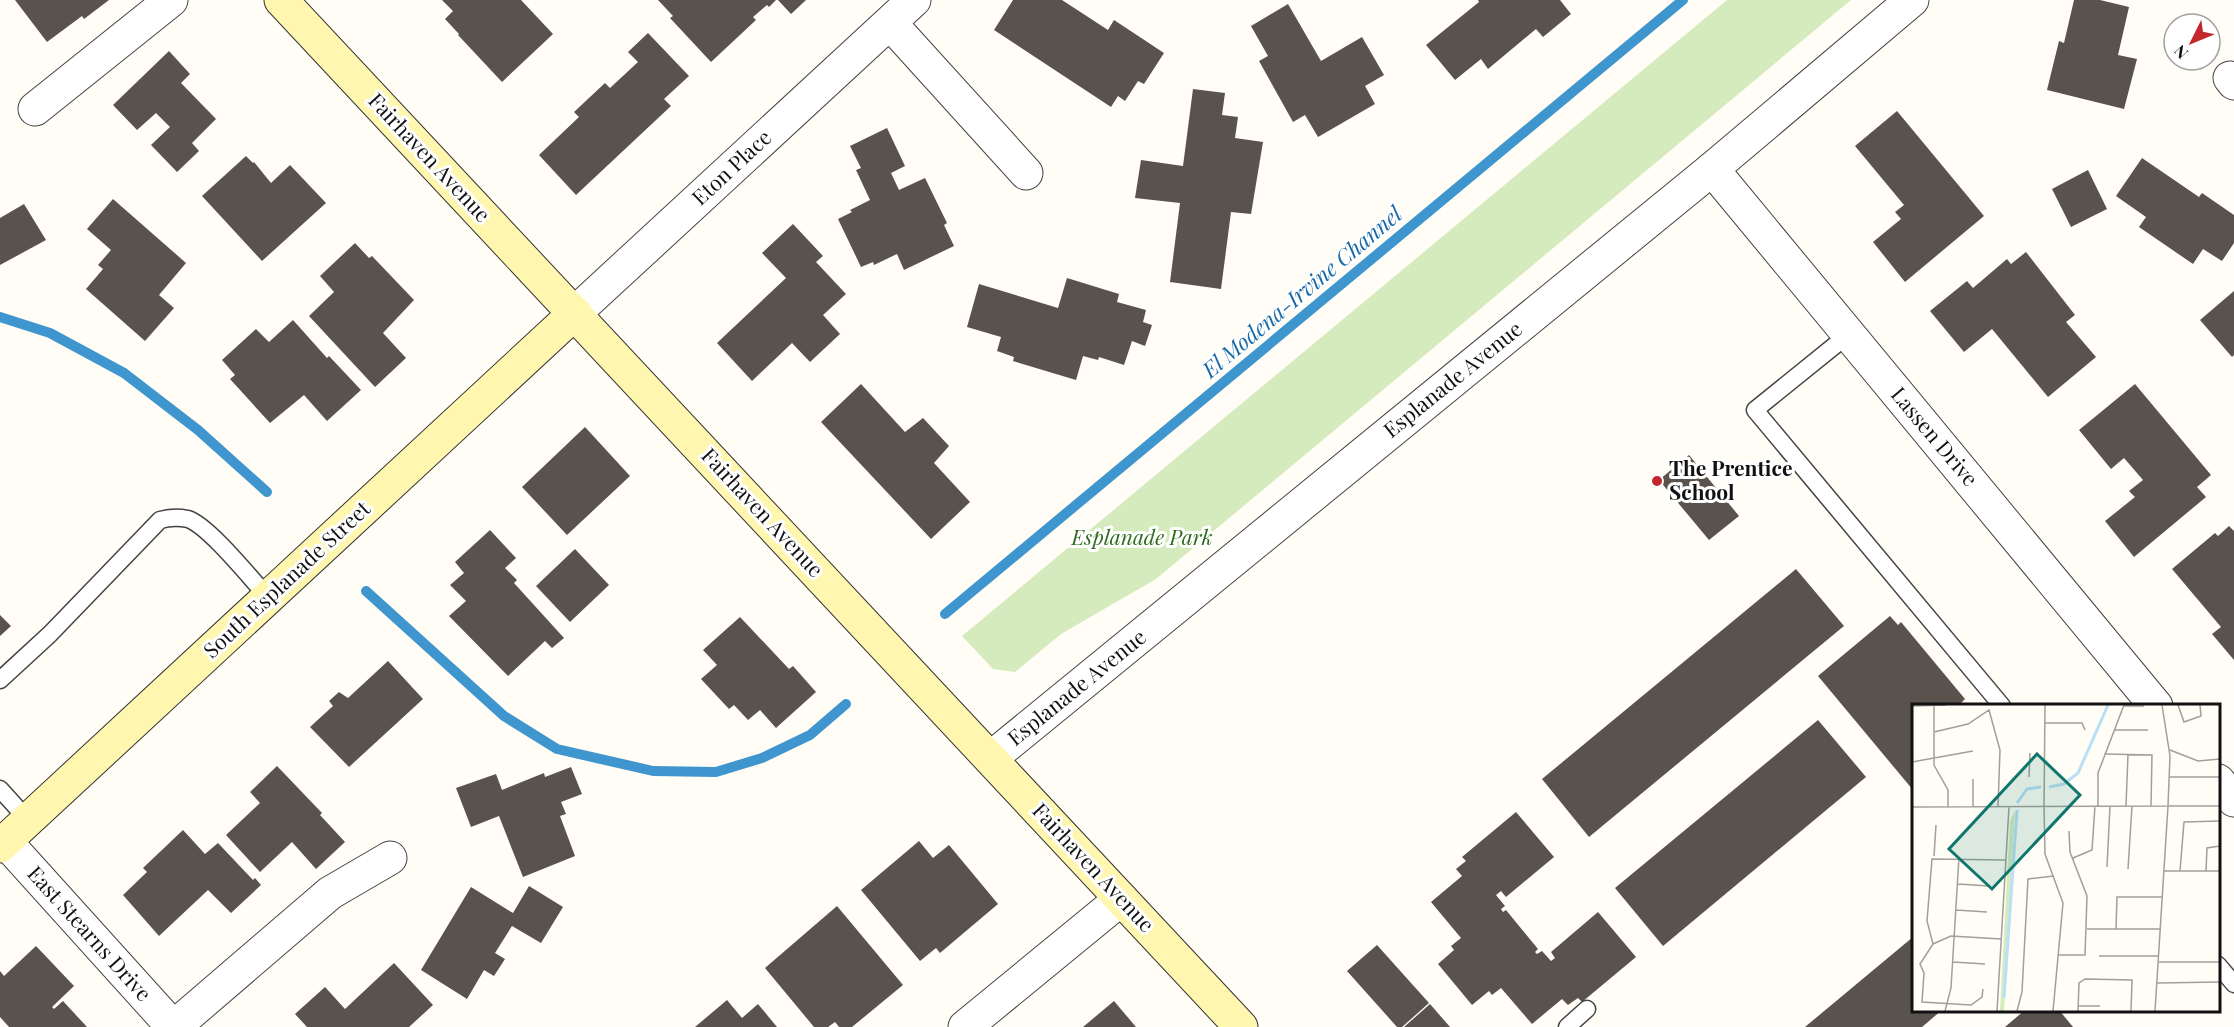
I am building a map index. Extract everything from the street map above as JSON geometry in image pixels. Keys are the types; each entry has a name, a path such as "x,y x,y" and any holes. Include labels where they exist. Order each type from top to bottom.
{"main road":[{"name":"Fairhaven Avenue","path":"281,0 1241,1027"},
{"name":"South Esplanade Street","path":"11,836 575,314"}],"street":[{"path":"35,110 171,0"},
{"name":"Eton Place","path":"575,314 914,0"},
{"name":"Esplanade Avenue","path":"991,758 1712,169 1912,0"},
{"path":"890,23 1026,174"},
{"name":"Lassen Drive","path":"1712,169 2154,704"},
{"name":"East Stearns Drive","path":"11,836 173,1027"},
{"path":"173,1027 330,893 390,858"},
{"path":"965,1027 1121,899"}],"lane":[{"path":"1848,334 1755,410 2000,704"},
{"path":"0,680 50,634 160,520 172,517 189,520 207,532 268,597"},
{"path":"0,789 11,836"},
{"path":"2219,967 2234,984"},
{"path":"1567,1027 1587,1009"}],"green space":[{"name":"Esplanade Park","path":"1727,0 1851,0 1156,579 1061,634 1015,672 993,669 962,636"}],"building":[{"path":"15,0 109,0 84,19 82,16 47,42"},
{"path":"442,0 521,0 553,34 502,82 445,19 453,11"},
{"path":"658,0 776,0 753,17 756,20 711,62 670,18 673,16"},
{"path":"778,0 806,0 791,14"},
{"path":"1013,0 1062,0 1108,30 1114,20 1164,53 1144,84 1138,81 1125,101 1118,96 1111,107 994,30"},
{"path":"1478,0 1560,0 1571,14 1543,37 1536,29 1488,69 1481,59 1455,80 1426,45 1479,2"},
{"path":"2074,0 2100,0 2129,7 2118,55 2137,59 2124,109 2047,90 2059,41 2064,43"},
{"path":"1288,4 1321,61 1362,37 1384,75 1365,86 1375,104 1318,137 1305,115 1293,122 1259,61 1268,56 1251,26"},
{"path":"648,33 689,76 664,99 671,106 576,195 539,155 579,117 574,112 605,83 610,88 638,62 628,52"},
{"path":"169,51 190,74 181,83 216,119 192,143 199,151 177,172 151,145 170,127 156,113 137,130 113,105"},
{"path":"1193,89 1225,93 1222,115 1238,117 1235,138 1263,142 1251,214 1231,212 1221,289 1170,282 1180,203 1135,198 1141,160 1183,166"},
{"path":"1897,111 1984,216 1905,282 1873,242 1901,219 1895,212 1904,205 1855,146"},
{"path":"887,128 905,166 891,173 899,190 925,178 947,223 944,225 954,246 904,270 897,254 874,265 873,262 861,267 838,219 870,200 856,170 861,168 850,146"},
{"path":"246,156 271,183 290,165 326,203 262,261 202,196"},
{"path":"2142,158 2199,197 2202,193 2234,215 2234,243 2222,261 2203,249 2193,264 2139,227 2146,217 2116,196"},
{"path":"2088,170 2107,209 2071,227 2052,189"},
{"path":"113,199 186,263 159,295 174,308 145,341 86,289 103,269 98,265 111,250 87,229"},
{"path":"24,204 46,240 0,265 0,218"},
{"path":"793,224 823,256 816,262 846,294 823,315 840,334 810,362 792,343 752,381 717,343 786,278 762,253"},
{"path":"355,243 369,258 372,256 414,300 383,333 406,358 375,387 309,316 334,292 320,276"},
{"path":"2026,252 2075,315 2066,322 2096,357 2048,397 1992,329 1964,352 1930,311 1967,281 1973,288 2007,259 2011,264"},
{"path":"1067,278 1119,294 1117,302 1146,310 1143,322 1152,325 1145,346 1132,341 1124,365 1099,357 1098,360 1083,356 1076,380 1013,361 1014,357 997,351 1001,337 967,327 979,284 1058,308"},
{"path":"2234,291 2234,355 2232,357 2200,320"},
{"path":"293,320 327,358 329,356 361,390 327,421 304,395 270,423 230,379 235,375 222,360 256,329 269,342"},
{"path":"861,384 905,432 923,418 949,446 934,463 970,502 931,539 821,422"},
{"path":"2135,384 2211,475 2197,487 2206,497 2134,557 2105,521 2135,497 2129,491 2143,480 2124,458 2111,469 2079,430"},
{"path":"585,427 630,476 567,535 522,487"},
{"path":"1689,455 1739,516 1709,540 1659,480"},
{"path":"2229,526 2234,531 2234,660 2212,634 2221,627 2172,569 2215,533 2218,536"},
{"path":"490,530 516,558 505,568 517,580 514,583 564,638 552,648 545,641 508,676 449,616 466,601 450,585 464,573 455,562"},
{"path":"575,549 609,585 570,622 536,586"},
{"path":"1796,569 1844,626 1589,837 1542,779"},
{"path":"0,615 11,626 0,636"},
{"path":"1890,616 1898,625 1901,622 1965,699 1962,704 1912,704 1912,789 1818,676"},
{"path":"740,617 789,669 793,666 816,692 776,728 760,710 748,720 734,705 729,709 701,679 717,665 703,650"},
{"path":"388,661 423,699 349,767 310,727 333,706 329,701 339,692 348,698"},
{"path":"1818,720 1866,777 1663,946 1615,888"},
{"path":"277,766 322,813 320,815 345,842 316,869 292,842 260,872 226,835 260,803 250,792"},
{"path":"571,767 582,794 561,802 566,814 560,816 575,856 523,877 499,816 471,827 456,788 496,774 502,790 544,773 545,777"},
{"path":"1516,812 1554,857 1506,897 1501,891 1496,895 1505,906 1501,909 1503,912 1506,910 1538,949 1535,952 1537,954 1542,951 1551,961 1555,958 1551,952 1598,912 1636,957 1582,1002 1578,998 1568,1005 1562,999 1532,1024 1501,988 1492,995 1489,991 1472,1005 1438,964 1454,950 1451,946 1461,938 1431,902 1462,876 1456,869 1466,861 1462,857"},
{"path":"183,830 205,854 218,843 253,880 255,878 261,885 231,913 208,890 159,936 123,895 147,872 143,868"},
{"path":"919,841 933,858 949,845 998,904 940,953 936,948 920,961 861,890"},
{"path":"529,886 563,907 541,943 512,926 495,953 505,959 494,976 484,970 467,999 421,970 471,887 513,913"},
{"path":"837,906 903,985 852,1027 839,1027 835,1022 828,1027 814,1027 765,968"},
{"path":"1912,938 1912,1012 1940,1012 1922,1027 1805,1027"},
{"path":"1377,945 1429,1003 1402,1027 1397,1027 1347,971"},
{"path":"36,946 74,986 52,1007 54,1009 63,1001 87,1027 9,1027 0,1017 0,971 4,976"},
{"path":"394,963 433,1005 409,1027 307,1027 295,1014 325,987 345,1009"},
{"path":"727,1000 742,1018 758,1004 777,1027 695,1027"},
{"path":"1114,1001 1136,1027 1083,1027"},
{"path":"1430,1004 1450,1027 1404,1027"},
{"path":"2023,1012 2061,1012 2073,1027 2005,1027"}],"waterway":[{"name":"El Modena-Irvine Channel","path":"945,614 1683,0"},
{"name":"El Modena-Irvine Channel","path":"0,317 50,333 124,373 198,430 267,492"},
{"name":"El Modena-Irvine Channel","path":"366,591 504,716 557,749 653,771 716,772 762,758 810,735 846,704"}],"place":[{"name":"The Prentice School","path":"1657,481"}]}
